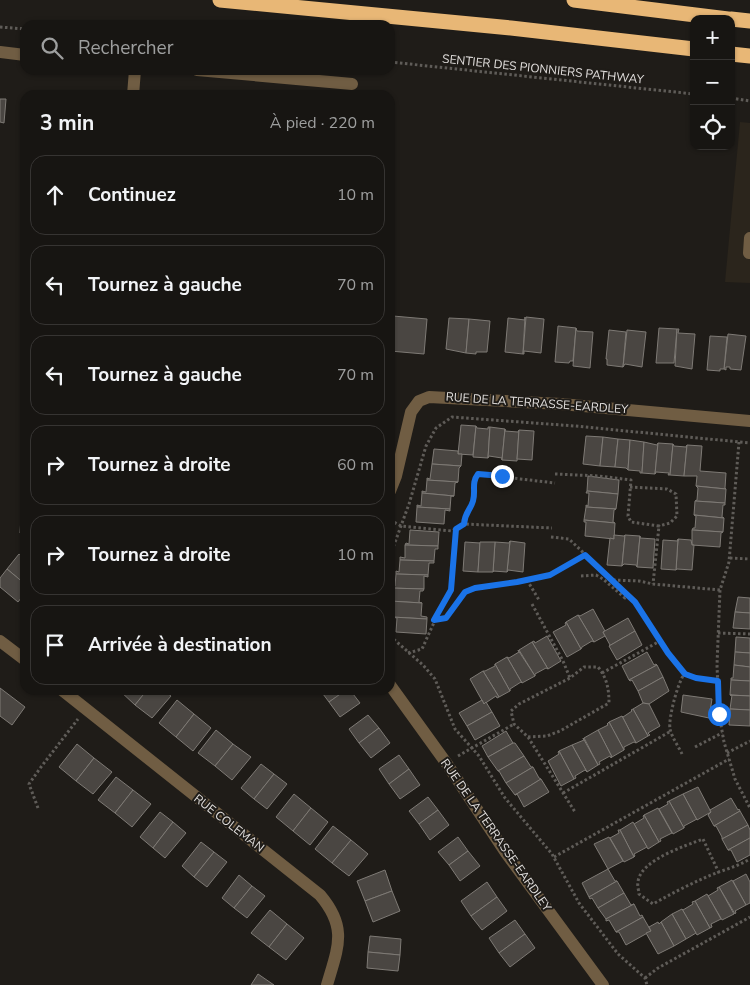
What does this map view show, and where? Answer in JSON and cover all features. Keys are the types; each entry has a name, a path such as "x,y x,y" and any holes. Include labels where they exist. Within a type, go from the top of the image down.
{"highway":[{"path":"220,0 511,28 690,49"},
{"path":"574,0 697,15"},
{"path":"735,20 750,21"},
{"path":"735,54 750,56"}],"street":[{"path":"0,52 20,54"},
{"path":"133,90 135,75"},
{"path":"252,75 352,84"},
{"path":"750,238 750,254"},
{"name":"RUE DE LA TERRASSE-EARDLEY","path":"395,478 412,412 419,401 429,397 561,404 750,421"},
{"path":"0,641 20,654"},
{"name":"RUE DE LA TERRASSE-EARDLEY","path":"395,692 447,764 506,853 603,985"},
{"name":"RUE COLEMAN","path":"68,695 320,895 329,906 336,920 339,933 338,949 326,985"}],"path":[{"path":"0,27 20,29"},
{"name":"SENTIER DES PIONNIERS PATHWAY","path":"395,63 690,94"},
{"path":"735,99 750,101"},
{"path":"395,542 426,446 436,428 452,417 575,426 750,443"},
{"path":"739,442 730,558 720,590 718,681 719,714 727,753 735,779 750,808"},
{"path":"464,524 465,514 473,501 474,479 478,474 555,483"},
{"path":"556,474 631,480 630,487 628,516 631,522 659,526 670,524 677,516 676,494 668,488 630,487"},
{"path":"395,523 401,526 452,531 464,524 552,528"},
{"path":"653,584 659,526"},
{"path":"408,653 422,648 434,620 451,590 456,529"},
{"path":"551,537 569,539 635,602 660,641 685,674 696,678 718,681"},
{"path":"434,620 446,618 465,592 475,588 550,575 585,555"},
{"path":"730,558 750,559"},
{"path":"581,576 596,575 625,598 628,595"},
{"path":"527,580 538,600"},
{"path":"612,580 720,590"},
{"path":"532,604 563,660 570,678"},
{"path":"718,634 750,634"},
{"path":"395,641 423,665 435,679 455,729 479,756 506,798 554,857 579,904 618,954 644,978 647,985"},
{"path":"602,673 660,641"},
{"path":"528,737 554,734 609,703 608,688 598,667 584,668 570,678 519,704 510,711 514,724 528,737 575,812"},
{"path":"682,754 670,729 674,700 680,679 685,674"},
{"path":"38,808 29,784 86,709"},
{"path":"447,764 514,724"},
{"path":"563,793 672,731"},
{"path":"695,747 722,733"},
{"path":"727,753 750,741"},
{"path":"554,857 729,759"},
{"path":"719,873 703,839 663,856 644,869 638,881 639,894 653,904 704,878 719,873 735,867 750,859"},
{"path":"644,978 658,968 750,917"}],"shaded area":[{"path":"740,122 750,123 750,283 725,282"}],"building":[{"path":"0,99 6,99 4,123 0,122"},
{"path":"395,316 427,319 424,354 395,351"},
{"path":"526,317 544,319 541,353 524,351 523,354"},
{"path":"449,318 469,319 466,353 446,349"},
{"path":"508,318 525,320 523,354 505,352"},
{"path":"469,319 490,321 487,352 466,353"},
{"path":"558,326 576,328 573,361 569,363 555,362"},
{"path":"576,328 577,331 593,332 590,368 573,366"},
{"path":"659,328 677,329 674,363 656,363"},
{"path":"677,329 679,329 678,333 695,334 692,369 675,366"},
{"path":"609,330 626,332 623,367 607,365"},
{"path":"627,330 646,332 642,367 625,364 623,367"},
{"path":"728,334 746,336 741,370 730,369 730,367 726,367 726,370 724,369"},
{"path":"710,336 727,337 724,369 720,369 720,371 707,370"},
{"path":"461,425 476,426 473,455 458,454"},
{"path":"476,426 477,428 488,429 490,427 488,458 473,457"},
{"path":"490,427 505,429 502,460 502,458 489,456 488,458"},
{"path":"505,429 505,431 518,432 519,430 517,461 502,460"},
{"path":"519,430 534,431 532,460 517,459"},
{"path":"586,436 603,437 600,466 583,464"},
{"path":"603,437 618,439 615,467 600,466"},
{"path":"618,439 630,440 628,470 615,467"},
{"path":"630,440 644,442 642,473 640,471 628,470"},
{"path":"644,442 657,445 658,443 655,474 642,473"},
{"path":"658,443 673,444 670,475 668,475 669,473 656,472 655,474"},
{"path":"673,444 674,446 686,447 687,445 684,476 670,475"},
{"path":"687,445 702,446 700,471 726,473 726,489 696,486 697,476 684,476"},
{"path":"434,449 458,451 458,454 462,454 461,466 432,464"},
{"path":"432,464 461,466 459,468 458,482 427,480 427,478 430,479"},
{"path":"588,476 619,480 618,494 587,491"},
{"path":"427,480 458,482 455,483 454,496 422,493 422,491 426,492"},
{"path":"696,486 726,489 725,503 695,501 697,500 698,488"},
{"path":"587,491 618,494 616,509 586,507 586,505 588,506 589,493 586,493"},
{"path":"422,493 454,496 451,496 450,509 417,507 417,505 421,506"},
{"path":"695,501 725,503 723,505 722,517 724,518 694,515"},
{"path":"417,507 450,509 450,511 445,510 444,524 416,522"},
{"path":"586,507 616,509 614,510 613,522 615,523 584,520"},
{"path":"694,515 724,518 723,532 692,530 695,528 696,516"},
{"path":"584,520 615,523 614,539 585,536 586,522"},
{"path":"410,530 439,532 438,546 405,545 406,543 409,544"},
{"path":"692,530 723,532 721,533 720,547 692,545"},
{"path":"614,535 625,535 622,566 607,565 610,538 614,539"},
{"path":"625,535 640,536 637,567 636,565 624,564 622,566"},
{"path":"640,536 640,538 655,539 653,568 637,567"},
{"path":"678,539 691,540 692,545 694,545 692,570 676,570"},
{"path":"663,540 678,541 676,570 661,569"},
{"path":"510,541 525,543 523,572 508,570 507,572"},
{"path":"510,541 507,572 493,571 495,542 509,543"},
{"path":"465,542 480,543 478,572 463,571"},
{"path":"480,542 495,542 493,572 478,572"},
{"path":"405,545 438,546 438,549 435,549 434,561 400,560 400,557 405,558"},
{"path":"19,554 20,555 20,580 7,569"},
{"path":"400,560 434,561 434,563 429,563 428,575 396,574 396,571 399,572"},
{"path":"7,569 20,580 20,599 18,602 0,587 0,578"},
{"path":"396,574 428,575 428,577 424,576 424,589 395,588"},
{"path":"395,588 424,589 420,591 419,602 422,603 395,601"},
{"path":"738,597 750,598 750,613 735,612"},
{"path":"395,601 422,603 421,616 427,617 427,619 395,617"},
{"path":"593,609 605,631 603,632 605,636 594,642 578,615 580,616"},
{"path":"735,612 750,613 750,629 733,628"},
{"path":"578,615 594,642 592,641 581,649 566,622"},
{"path":"395,617 427,619 426,634 396,632 397,618"},
{"path":"628,618 635,631 609,646 603,632"},
{"path":"566,622 581,649 567,657 553,632 566,625"},
{"path":"635,631 642,645 617,660 609,646"},
{"path":"547,636 561,661 548,669 532,642 534,641 535,643"},
{"path":"736,637 750,638 750,653 735,652"},
{"path":"532,642 548,669 546,668 535,674 535,676 519,650"},
{"path":"518,650 535,676 522,683 507,657 509,658 519,652"},
{"path":"647,652 654,665 657,665 629,680 622,666"},
{"path":"735,652 750,653 750,667 734,665"},
{"path":"507,657 522,683 510,689 510,691 495,664"},
{"path":"495,664 510,691 499,697 483,671 495,666"},
{"path":"657,665 663,677 638,691 632,680 629,680"},
{"path":"734,665 750,667 750,681 731,680 733,678"},
{"path":"483,671 499,697 497,698 496,696 484,704 470,679"},
{"path":"663,677 669,691 649,704 643,703 638,691"},
{"path":"731,680 750,681 750,696 730,695"},
{"path":"0,688 25,707 12,725 0,716"},
{"path":"124,695 143,695 135,705"},
{"path":"143,695 171,696 152,718 135,705"},
{"path":"324,695 339,695 329,702"},
{"path":"339,695 354,695 360,703 340,717 329,702"},
{"path":"683,695 712,699 709,718 681,712"},
{"path":"732,695 750,696 750,710 730,709"},
{"path":"177,700 194,714 176,737 159,723"},
{"path":"482,700 484,704 486,702 492,712 467,726 459,713"},
{"path":"643,703 649,704 660,726 648,733 650,735 648,736 633,709"},
{"path":"633,709 648,736 636,743 622,716"},
{"path":"730,709 750,710 750,726 729,725"},
{"path":"492,712 500,726 475,740 467,726"},
{"path":"194,714 211,728 193,751 176,737"},
{"path":"368,715 379,728 359,743 349,729"},
{"path":"622,716 636,743 634,742 624,747 624,750 609,722"},
{"path":"609,722 624,750 612,757 598,730 608,725"},
{"path":"379,728 390,743 371,758 359,743"},
{"path":"216,730 233,744 215,766 198,753"},
{"path":"598,730 612,757 610,756 599,762 600,764 598,765 584,738"},
{"path":"506,731 513,743 488,757 482,746"},
{"path":"583,738 598,765 587,772 572,745 584,740"},
{"path":"515,743 524,756 498,771 488,757"},
{"path":"77,744 94,758 76,781 59,767"},
{"path":"233,744 251,757 232,780 215,766"},
{"path":"572,745 587,772 585,770 575,776 576,778 574,779 559,751"},
{"path":"559,751 574,779 561,786 548,761 559,754"},
{"path":"399,755 409,769 389,784 379,769"},
{"path":"524,756 531,767 533,767 506,783 498,771"},
{"path":"94,758 112,772 93,794 76,781"},
{"path":"261,764 274,774 254,799 241,788"},
{"path":"533,767 541,779 515,795 506,783"},
{"path":"409,769 420,785 400,799 389,784"},
{"path":"274,774 287,784 267,809 254,799"},
{"path":"116,777 133,790 115,813 98,800"},
{"path":"541,779 549,792 524,807 517,794 515,795"},
{"path":"698,787 711,812 697,820 683,794"},
{"path":"133,790 151,804 132,827 115,813"},
{"path":"294,794 311,808 293,831 276,817"},
{"path":"683,794 697,819 684,826 684,828 669,801"},
{"path":"428,797 438,810 419,824 409,811"},
{"path":"731,798 740,811 714,826 708,815 711,812 710,810"},
{"path":"669,801 684,828 673,834 659,809 668,804 667,802"},
{"path":"311,808 328,822 310,845 293,831"},
{"path":"658,808 672,833 660,839 661,841 659,842 644,815"},
{"path":"438,810 449,825 430,840 419,824"},
{"path":"740,811 748,825 722,839 716,826 714,826"},
{"path":"160,812 173,822 153,848 140,837"},
{"path":"644,815 659,842 648,849 634,824 644,818"},
{"path":"173,822 186,833 165,858 153,848"},
{"path":"633,822 647,847 634,854 634,857 620,830"},
{"path":"748,825 750,838 728,850 722,839"},
{"path":"333,826 351,840 332,863 315,849"},
{"path":"618,830 620,830 634,857 624,862 610,838 619,833"},
{"path":"458,837 468,851 449,865 438,852"},
{"path":"609,837 623,861 608,869 594,844"},
{"path":"750,838 750,855 737,862 731,850 728,850"},
{"path":"351,840 368,854 349,876 332,863"},
{"path":"201,842 214,852 194,877 182,866"},
{"path":"468,851 480,866 460,881 449,865"},
{"path":"214,852 227,862 207,887 194,877"},
{"path":"608,869 615,881 617,881 589,897 582,883"},
{"path":"385,870 392,891 365,901 357,881"},
{"path":"746,874 750,882 750,903 746,905 733,881"},
{"path":"239,875 252,886 234,908 222,898"},
{"path":"732,880 746,905 735,911 735,914 719,887"},
{"path":"617,881 624,893 598,908 592,898 590,899 589,897"},
{"path":"487,882 497,897 471,916 461,901"},
{"path":"252,886 265,896 247,918 234,908"},
{"path":"719,887 734,914 722,920 708,896 718,890 717,888"},
{"path":"392,891 400,911 373,922 365,901"},
{"path":"624,893 631,905 634,904 606,919 598,908"},
{"path":"707,894 721,919 711,924 712,927 710,928 695,901"},
{"path":"497,897 507,911 482,930 471,916"},
{"path":"695,901 710,928 697,935 682,909 693,904 692,902"},
{"path":"634,904 640,916 642,915 643,917 616,932 609,920 606,921 606,919"},
{"path":"682,909 696,933 686,939 672,914"},
{"path":"270,910 287,924 269,947 251,933"},
{"path":"672,914 686,939 674,946 661,922"},
{"path":"643,917 651,931 626,945 619,932 616,932"},
{"path":"515,920 525,934 499,953 489,938"},
{"path":"658,922 659,924 661,922 674,946 658,954 646,933 651,931 649,927"},
{"path":"287,924 304,938 286,960 269,947"},
{"path":"525,934 535,948 510,967 499,953"},
{"path":"370,936 401,939 400,955 368,952"},
{"path":"368,952 400,955 398,971 367,968"},
{"path":"258,974 274,985 251,985"}],"route":[{"path":"502,476 478,474 474,479 473,501 465,514 464,524 456,529 451,590 434,620 446,618 465,592 475,588 550,575 585,555 635,602 668,653 685,674 696,678 718,681 719,714"}]}
